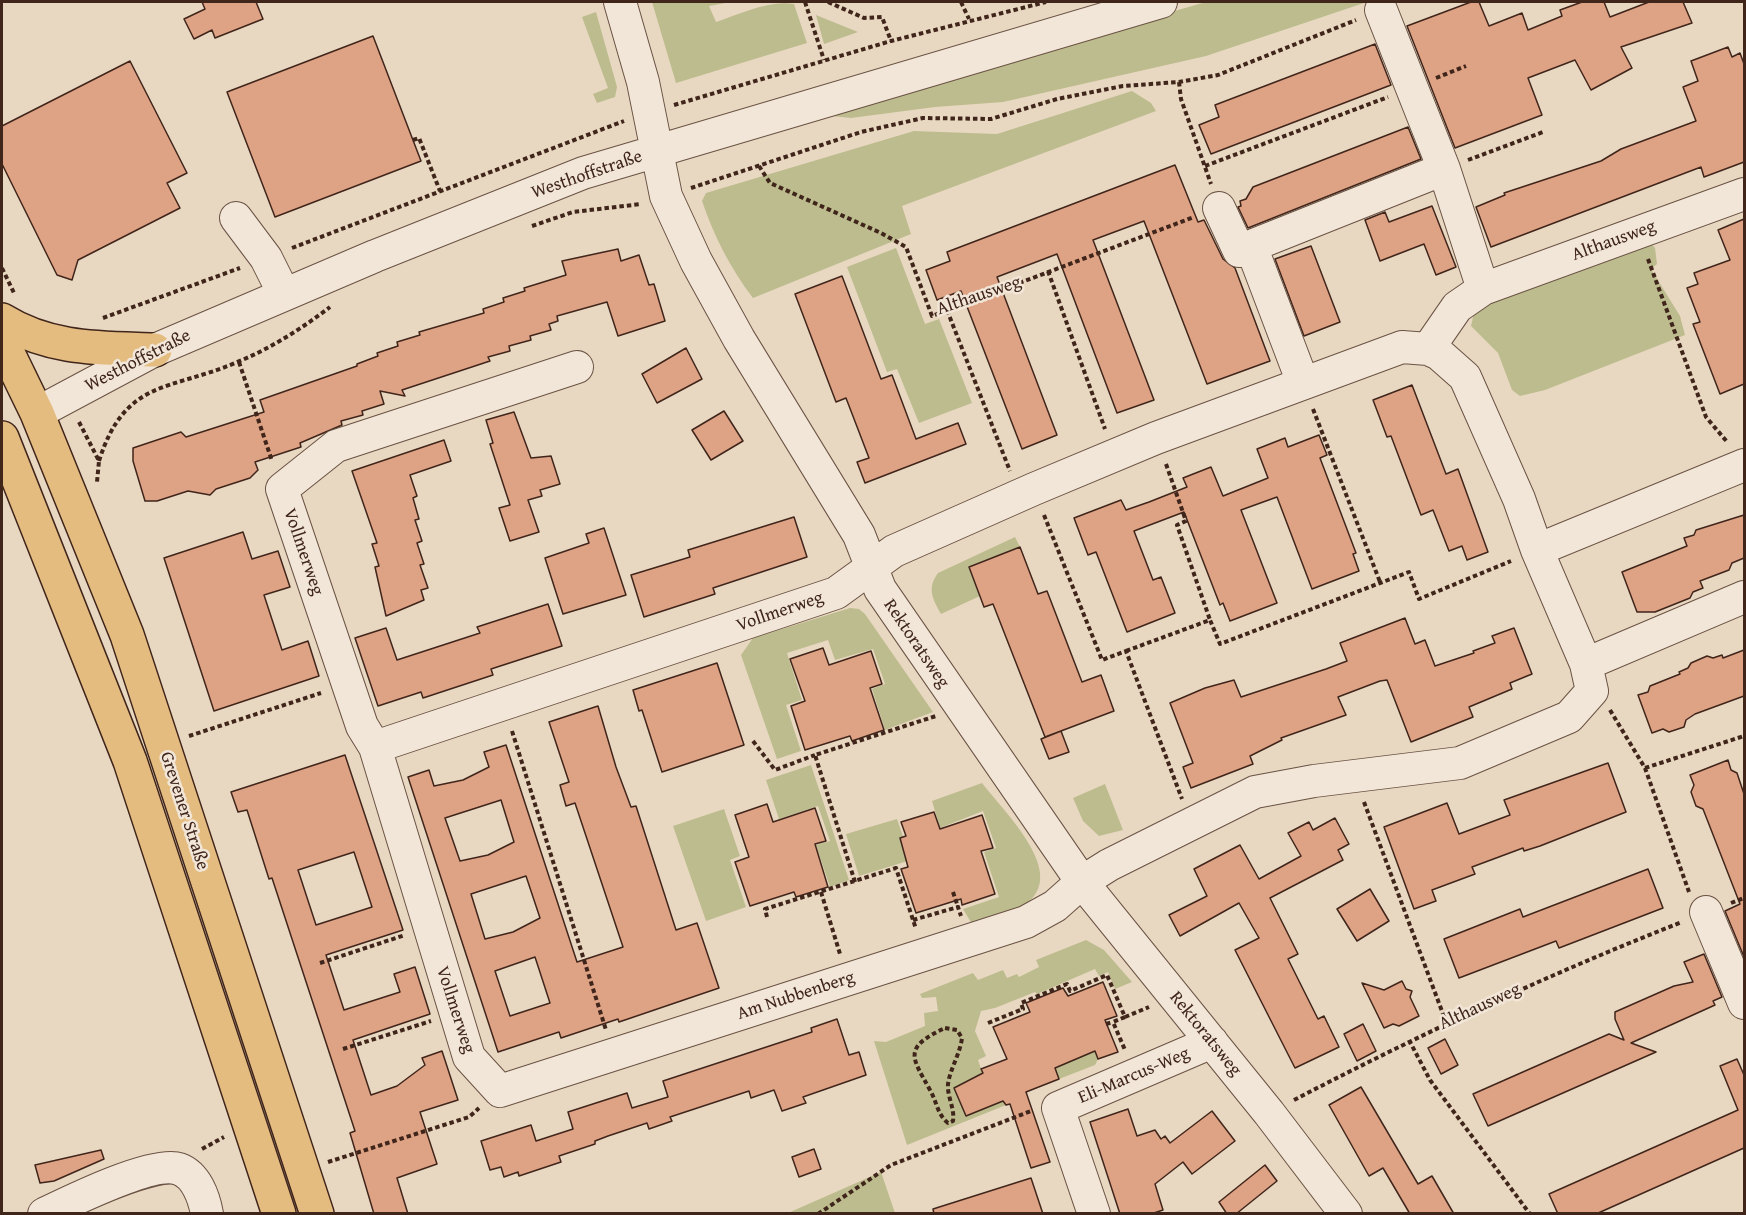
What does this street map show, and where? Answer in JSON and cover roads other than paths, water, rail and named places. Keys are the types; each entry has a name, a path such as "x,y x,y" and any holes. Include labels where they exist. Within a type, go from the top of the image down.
{"main road":[{"path":"8,307 24,333 63,345 155,350"},
{"name":"Grevener Straße","path":"2,340 37,412 127,635 318,1214"},
{"path":"2,431 37,412"},
{"name":"Grevener Straße","path":"2,438 130,761 279,1214"}],"street":[{"name":"Rektoratsweg","path":"620,2 643,82 666,196 696,261 733,329 859,536 880,589 1082,882 1269,1113 1346,1214"},
{"name":"Westhoffstraße","path":"37,412 155,350 284,294 550,186 656,151 1161,2"},
{"path":"1381,10 1444,169 1483,289"},
{"path":"1219,208 1239,251 1444,169"},
{"name":"Althausweg","path":"1428,349 1456,307 1483,289 1744,194"},
{"path":"236,218 266,258 284,294"},
{"path":"1251,246 1303,383"},
{"path":"872,567 894,551 1156,438 1402,347 1428,349 1450,361 1465,377 1519,499 1537,550 1589,677"},
{"name":"Vollmerweg","path":"500,1091 469,1058 375,747 362,726 282,489 336,446 577,367"},
{"path":"1537,550 1737,454"},
{"name":"Vollmerweg","path":"375,747 836,593 872,567"},
{"path":"1082,882 1109,865 1191,822 1255,792 1354,776 1460,763 1569,717 1589,677 1744,597"},
{"name":"Am Nubbenberg","path":"500,1091 1026,922 1055,906 1082,882"},
{"path":"1701,914 1744,1003"},
{"name":"Eli-Marcus-Weg","path":"1094,1214 1059,1108 1212,1042"},
{"path":"44,1214 86,1194 147,1171 176,1168 188,1173 198,1187 207,1214"}]}
